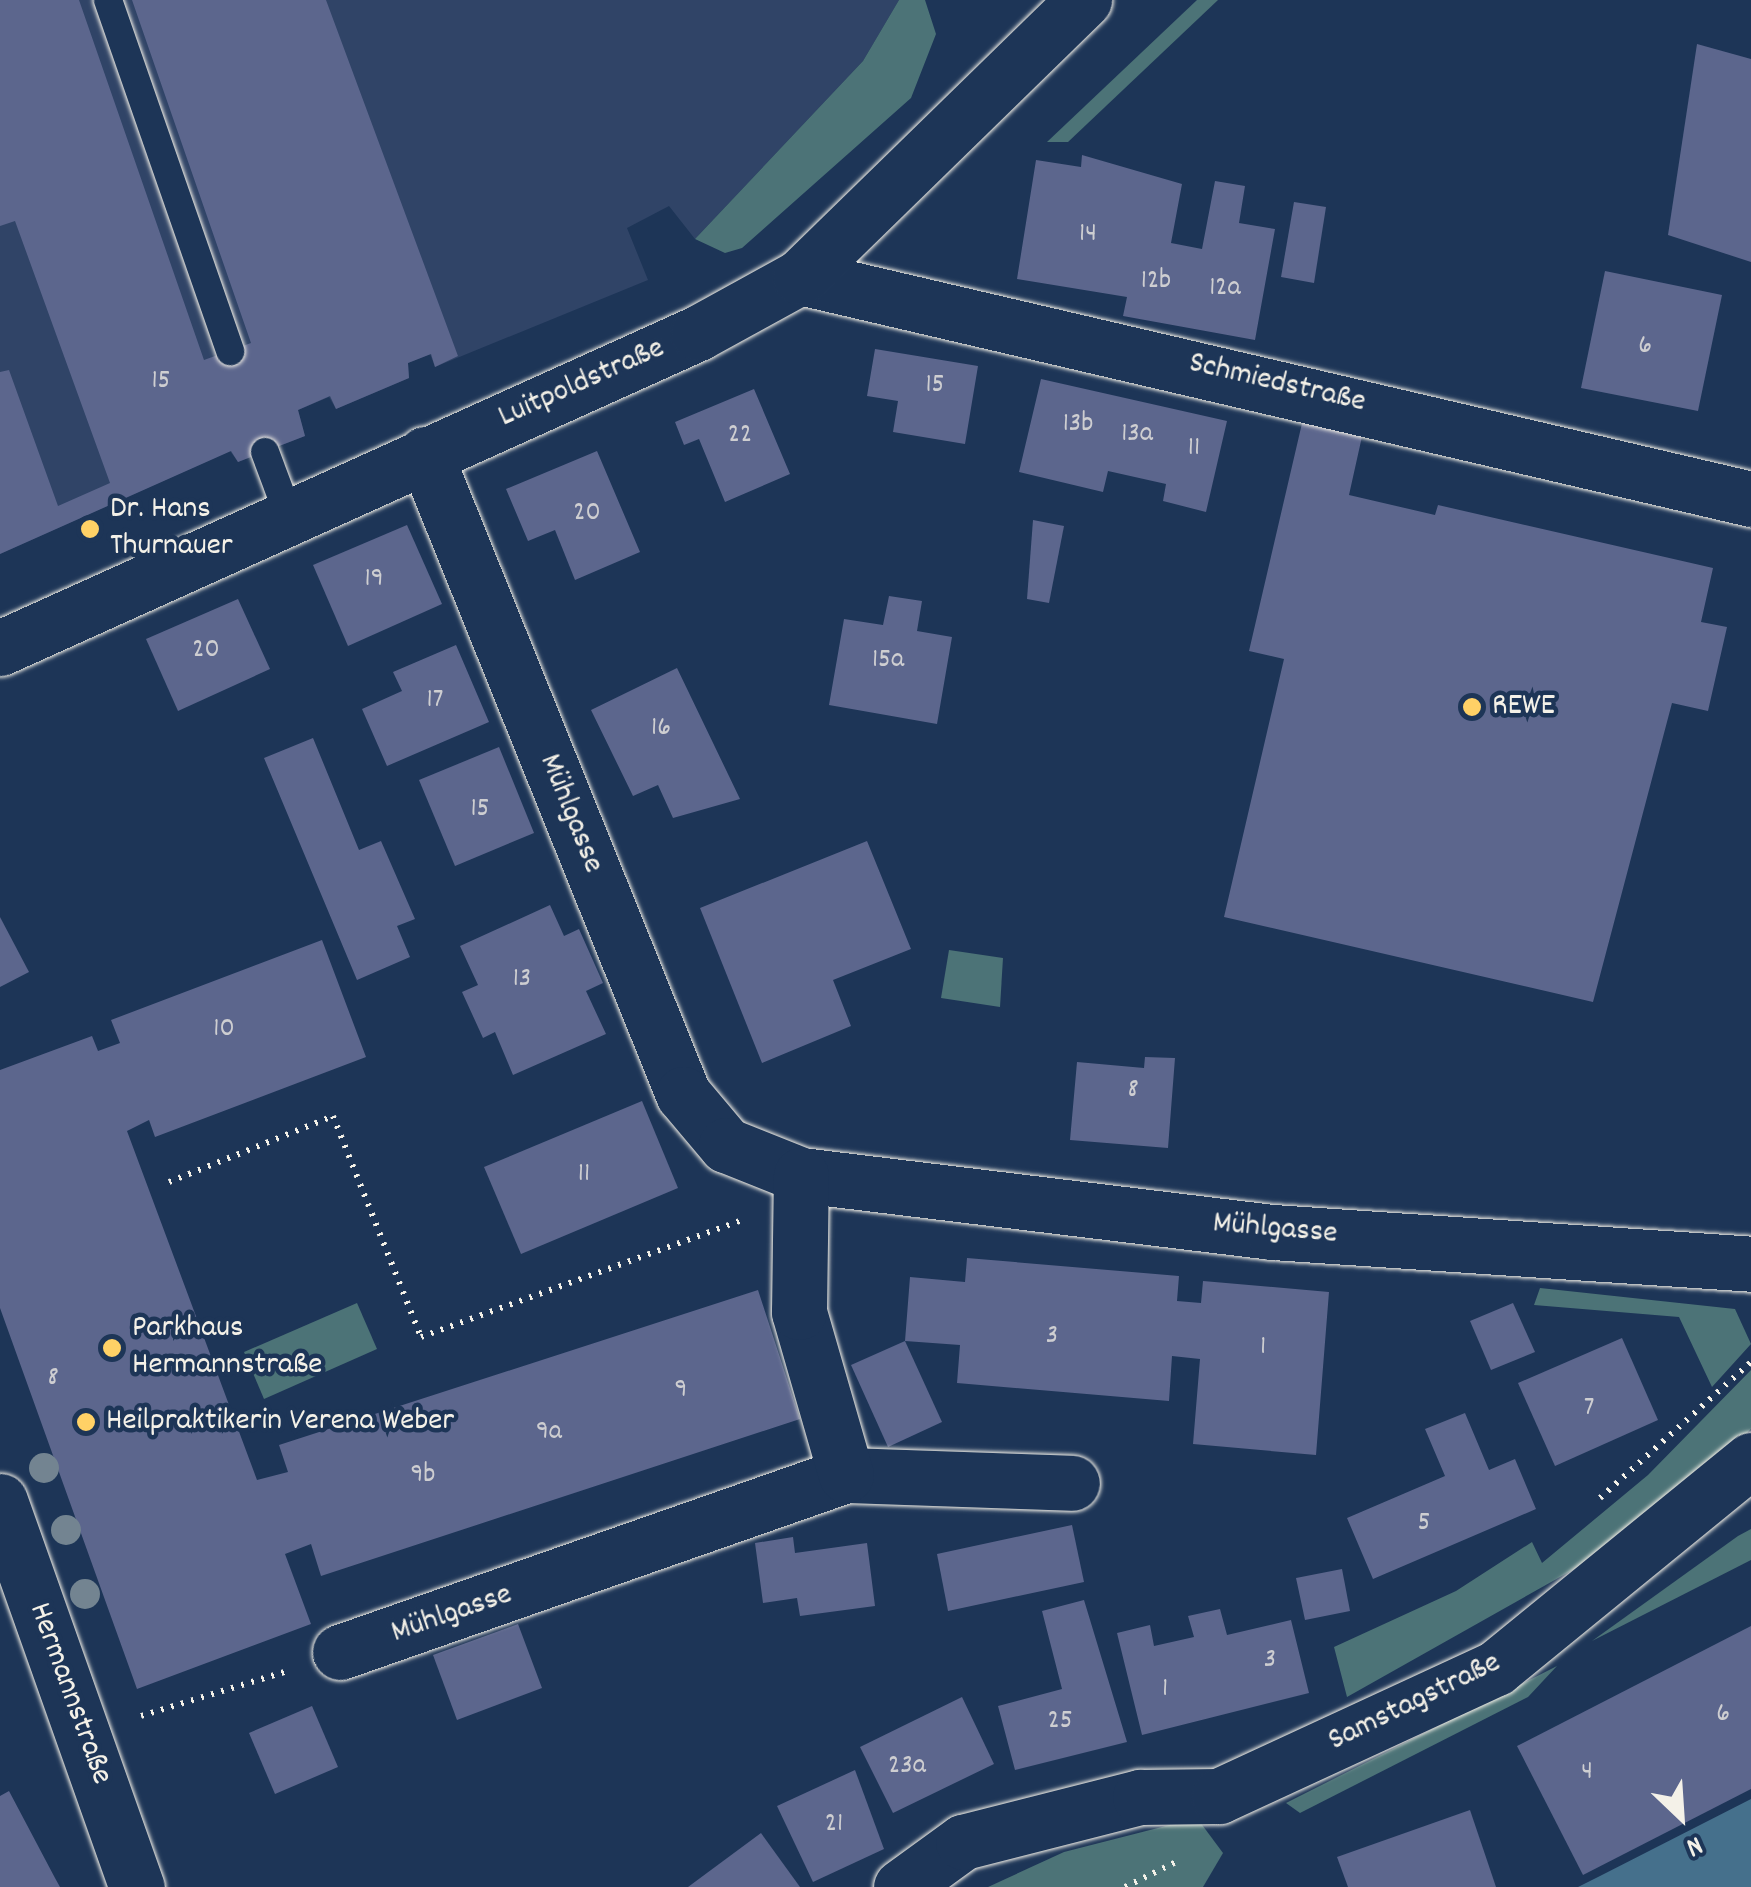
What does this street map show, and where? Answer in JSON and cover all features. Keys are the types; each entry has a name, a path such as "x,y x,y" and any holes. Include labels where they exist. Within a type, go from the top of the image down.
{"street":[{"name":"Luitpoldstraße","path":"0,648 288,514 698,334 800,278 1054,12"},
{"name":"Schmiedstraße","path":"800,278 1751,499"},
{"name":"Mühlgasse","path":"425,454 683,1094 726,1145 800,1187 1273,1232 1751,1264"},
{"path":"800,1187 799,1312 846,1474"},
{"name":"Samstagstraße","path":"901,1887 963,1842 1140,1797 1219,1796 1496,1668 1751,1460"},
{"name":"Mühlgasse","path":"340,1652 846,1474 1072,1482"},
{"name":"Hermannstraße","path":"0,1501 137,1887"}],"lane":[{"path":"108,0 230,351"},
{"path":"264,452 288,514"}],"path":[{"path":"168,1182 333,1116 421,1337 800,1187"},
{"path":"1594,1504 1751,1362"},
{"path":"83,1734 340,1652"}],"shaded area":[{"path":"0,0 899,0 863,61 695,239 669,206 627,228 648,280 435,367 430,354 408,363 409,378 336,409 329,397 298,410 305,436 238,462 230,451 0,554"},
{"path":"1751,1799 1751,1887 1578,1887 1600,1876"}],"green space":[{"path":"899,0 925,0 936,34 911,98 742,248 725,253 695,239 863,61"},
{"path":"1197,0 1218,0 1068,142 1047,142"},
{"path":"949,950 1003,958 1000,1007 941,998"},
{"path":"1540,1288 1735,1309 1751,1344 1712,1387 1679,1317 1534,1305"},
{"path":"357,1303 377,1349 264,1399 244,1352"},
{"path":"1751,1370 1751,1429 1681,1495 1585,1563 1347,1697 1334,1647 1456,1591 1532,1542 1542,1563 1648,1475"},
{"path":"1751,1529 1751,1560 1592,1641 1738,1536"},
{"path":"1557,1666 1528,1697 1300,1813 1286,1803"},
{"path":"1197,1818 1223,1853 1203,1887 988,1887 1064,1852"}],"building":[{"path":"0,0 79,0 204,360 251,343 132,0 326,0 458,356 435,367 431,354 408,363 409,378 336,409 330,396 298,410 305,436 238,462 231,451 0,554 0,372 9,370 58,506 110,483 15,221 0,226"},
{"path":"1697,44 1751,59 1751,262 1668,235"},
{"path":"1082,155 1182,184 1171,243 1202,249 1215,181 1245,186 1239,223 1275,229 1255,340 1123,316 1127,297 1017,279 1036,160 1081,167"},
{"path":"1294,202 1326,207 1314,283 1281,277"},
{"path":"1605,271 1722,295 1698,411 1581,388"},
{"path":"875,349 978,366 965,444 893,432 898,401 867,396"},
{"path":"1041,379 1227,421 1206,512 1163,501 1166,484 1108,471 1103,492 1019,472"},
{"path":"754,389 790,474 725,502 699,439 684,445 675,422"},
{"name":"REWE","path":"1303,419 1363,432 1349,495 1435,515 1438,505 1713,568 1701,622 1727,627 1708,711 1672,703 1593,1002 1224,917 1284,659 1249,651"},
{"path":"597,451 640,552 575,580 555,530 528,541 506,489"},
{"path":"1033,520 1064,526 1049,603 1027,599"},
{"path":"407,525 442,604 348,646 313,565"},
{"path":"889,596 922,601 917,631 952,637 937,724 829,705 844,619 883,625"},
{"path":"238,599 270,669 178,711 146,639"},
{"path":"456,645 489,722 387,766 362,709 402,691 393,672"},
{"path":"677,668 740,799 673,818 658,785 633,796 591,710"},
{"path":"313,738 359,850 381,841 415,919 397,926 410,957 357,980 264,758"},
{"path":"499,747 534,833 455,866 419,780"},
{"path":"867,841 911,949 833,980 851,1026 762,1063 700,908"},
{"path":"550,905 564,936 579,929 603,983 586,991 606,1034 513,1075 495,1032 483,1038 462,992 478,985 460,946"},
{"path":"0,917 29,972 0,987"},
{"path":"322,940 366,1057 155,1137 149,1120 127,1131 257,1480 288,1472 279,1445 758,1290 800,1419 321,1576 311,1544 285,1554 311,1624 137,1689 0,1308 0,1070 92,1036 98,1051 120,1043 111,1020"},
{"path":"1145,1057 1175,1058 1168,1148 1070,1140 1077,1062 1144,1068"},
{"path":"642,1101 678,1188 521,1254 484,1167"},
{"path":"967,1258 1179,1276 1177,1301 1201,1303 1203,1281 1329,1292 1316,1455 1193,1444 1200,1359 1172,1356 1169,1401 957,1383 960,1345 905,1341 910,1277 965,1282"},
{"path":"1513,1303 1535,1352 1491,1370 1470,1321"},
{"path":"1622,1338 1658,1420 1555,1466 1518,1383"},
{"path":"905,1341 942,1422 888,1447 851,1365"},
{"path":"1465,1413 1489,1470 1515,1459 1536,1509 1373,1579 1347,1518 1445,1476 1425,1429"},
{"path":"1072,1525 1084,1582 948,1611 937,1554"},
{"path":"793,1537 795,1553 867,1543 875,1606 800,1616 797,1598 763,1603 755,1543"},
{"path":"1342,1569 1350,1611 1305,1620 1296,1578"},
{"path":"1084,1600 1127,1742 1015,1770 998,1706 1062,1689 1042,1611"},
{"path":"1220,1609 1227,1635 1291,1620 1309,1693 1142,1735 1117,1633 1150,1625 1154,1646 1194,1637 1188,1616"},
{"path":"518,1624 542,1688 457,1720 433,1655"},
{"path":"1751,1626 1751,1789 1583,1875 1517,1746"},
{"path":"962,1697 994,1764 893,1813 860,1747"},
{"path":"312,1706 338,1767 275,1794 249,1733"},
{"path":"855,1770 884,1849 813,1882 777,1806"},
{"path":"9,1791 60,1887 0,1887 0,1796"},
{"path":"1470,1810 1496,1887 1348,1887 1337,1857"},
{"path":"761,1833 800,1887 688,1887"}],"place":[{"name":"Dr. Hans Thurnauer","path":"90,529"},
{"name":"REWE","path":"1472,707"},
{"name":"Parkhaus Hermannstraße","path":"112,1348"},
{"name":"Heilpraktikerin Verena Weber","path":"86,1422"}]}
